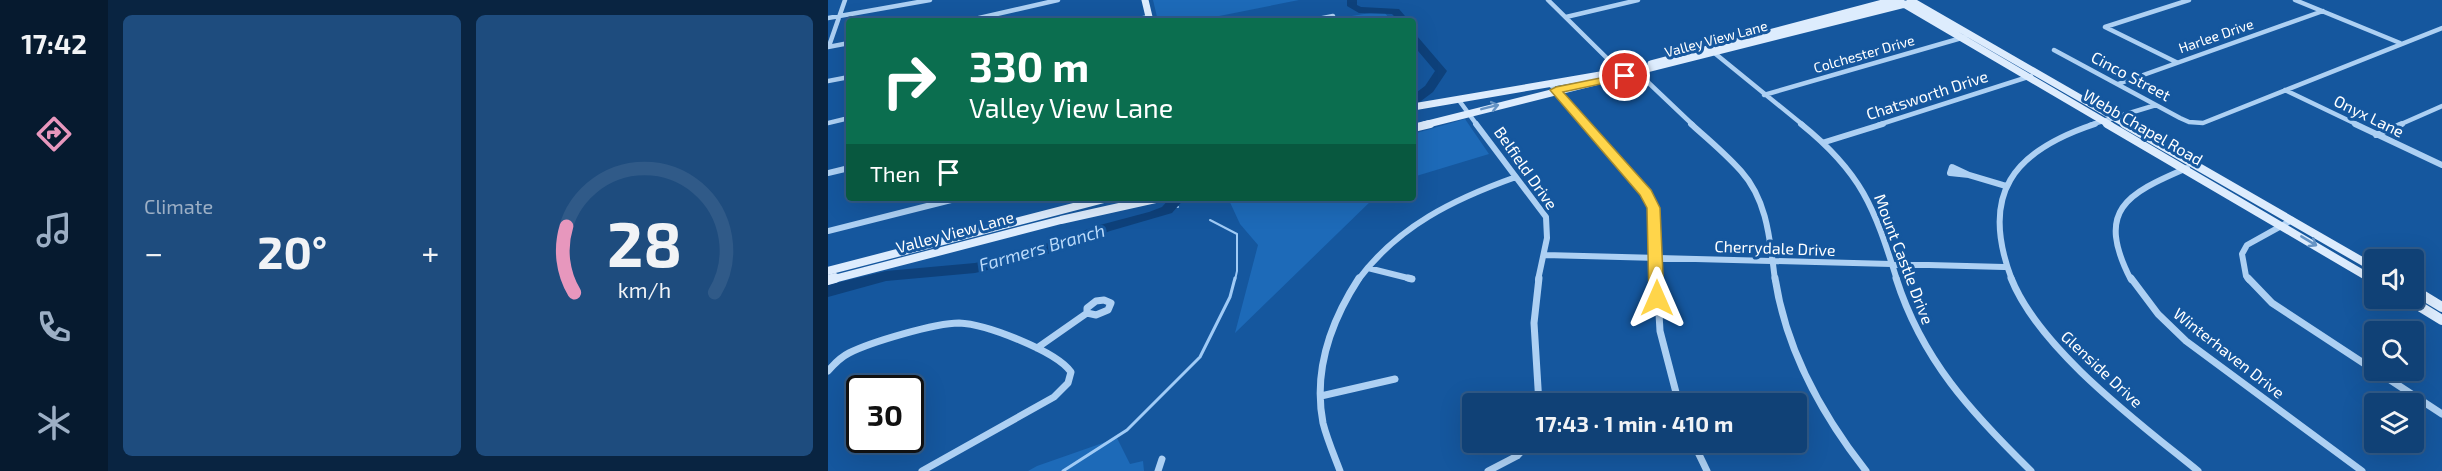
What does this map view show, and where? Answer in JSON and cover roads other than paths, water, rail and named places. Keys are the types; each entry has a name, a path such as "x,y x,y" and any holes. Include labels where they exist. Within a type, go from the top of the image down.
{"main road":[{"path":"1145,0 1149,18"},
{"name":"Webb Chapel Road","path":"1907,1 2113,117 2282,225 2364,274"},
{"name":"Webb Chapel Road","path":"1907,1 1962,38 2103,122 2292,220 2364,262"},
{"name":"Valley View Lane","path":"1416,107 1552,87 1636,71 1907,1"},
{"name":"Valley View Lane","path":"1416,127 1552,87"},
{"name":"Valley View Lane","path":"828,271 1096,201"},
{"name":"Valley View Lane","path":"828,280 1134,201"},
{"path":"2330,254 2340,248"},
{"path":"2424,296 2442,307"},
{"path":"2424,309 2442,320"}],"street":[{"path":"845,0 829,46 846,43"},
{"path":"828,18 926,0"},
{"path":"979,18 1058,0"},
{"path":"1548,0 1622,73"},
{"path":"1566,17 1638,0"},
{"path":"2176,62 2105,27 2189,0"},
{"path":"2295,0 2400,43"},
{"name":"Harlee Drive","path":"2118,84 2323,11"},
{"path":"1324,18 1334,16"},
{"path":"2285,90 2442,28"},
{"name":"Colchester Drive","path":"1764,95 1971,35"},
{"name":"Cinco Street","path":"2054,50 2156,105 2195,123 2203,123 2285,90"},
{"name":"Mount Castle Drive","path":"1712,51 1824,142 1848,167 1873,208 1911,319 1939,371 1966,405 2031,471"},
{"path":"1636,71 1751,183 1762,203 1779,302 1797,355 1830,418 1866,471"},
{"name":"Chatsworth Drive","path":"1824,142 2037,74"},
{"path":"828,81 846,78"},
{"path":"1552,87 1646,193 1653,208 1660,331 1676,393"},
{"name":"Onyx Lane","path":"2285,90 2442,165"},
{"name":"Belfield Drive","path":"1458,99 1546,217 1548,231 1545,255 1536,294 1535,337 1538,393"},
{"name":"Glenside Drive","path":"2156,105 2125,116 2113,117 2064,135 2037,150 2017,170 2006,186 1998,221 2004,267 2046,333 2097,387 2198,471"},
{"path":"2376,135 2442,106"},
{"path":"828,123 846,119"},
{"name":"Winterhaven Drive","path":"2191,167 2145,187 2123,204 2118,217 2117,248 2134,283 2166,323 2186,340 2362,471"},
{"path":"828,172 846,169"},
{"path":"1969,175 2006,186"},
{"path":"1340,471 1322,416 1321,370 1325,342 1343,300 1389,246 1425,217 1459,199 1516,177"},
{"path":"828,231 947,201"},
{"path":"2292,220 2247,245 2242,254 2246,276 2272,303 2364,363"},
{"name":"Cherrydale Drive","path":"1545,255 2004,267"},
{"path":"1368,268 1412,279"},
{"path":"1037,348 1087,313"},
{"path":"828,370 850,352 957,323 978,326 1037,348 1067,364 1071,372 1070,380 1064,388 1035,410 922,471"},
{"path":"1321,396 1395,379"},
{"path":"2392,381 2442,414"},
{"path":"1488,471 1512,461 1521,453"},
{"path":"1699,453 1707,471"},
{"path":"1158,471 1162,459"}],"waterway":[{"name":"Farmers Branch","path":"1352,0 1352,6 1359,10 1395,11 1400,18"},
{"name":"Farmers Branch","path":"1416,42 1441,71 1429,89 1416,98"},
{"name":"Farmers Branch","path":"828,291 886,276 975,268 1029,255 1105,228 1154,215 1167,210 1175,201"},
{"name":"Farmers Branch","path":"1173,205 1178,207"},
{"path":"1210,220 1237,234 1235,280"},
{"path":"1063,471 1127,430 1200,357 1230,297 1235,278"}]}
